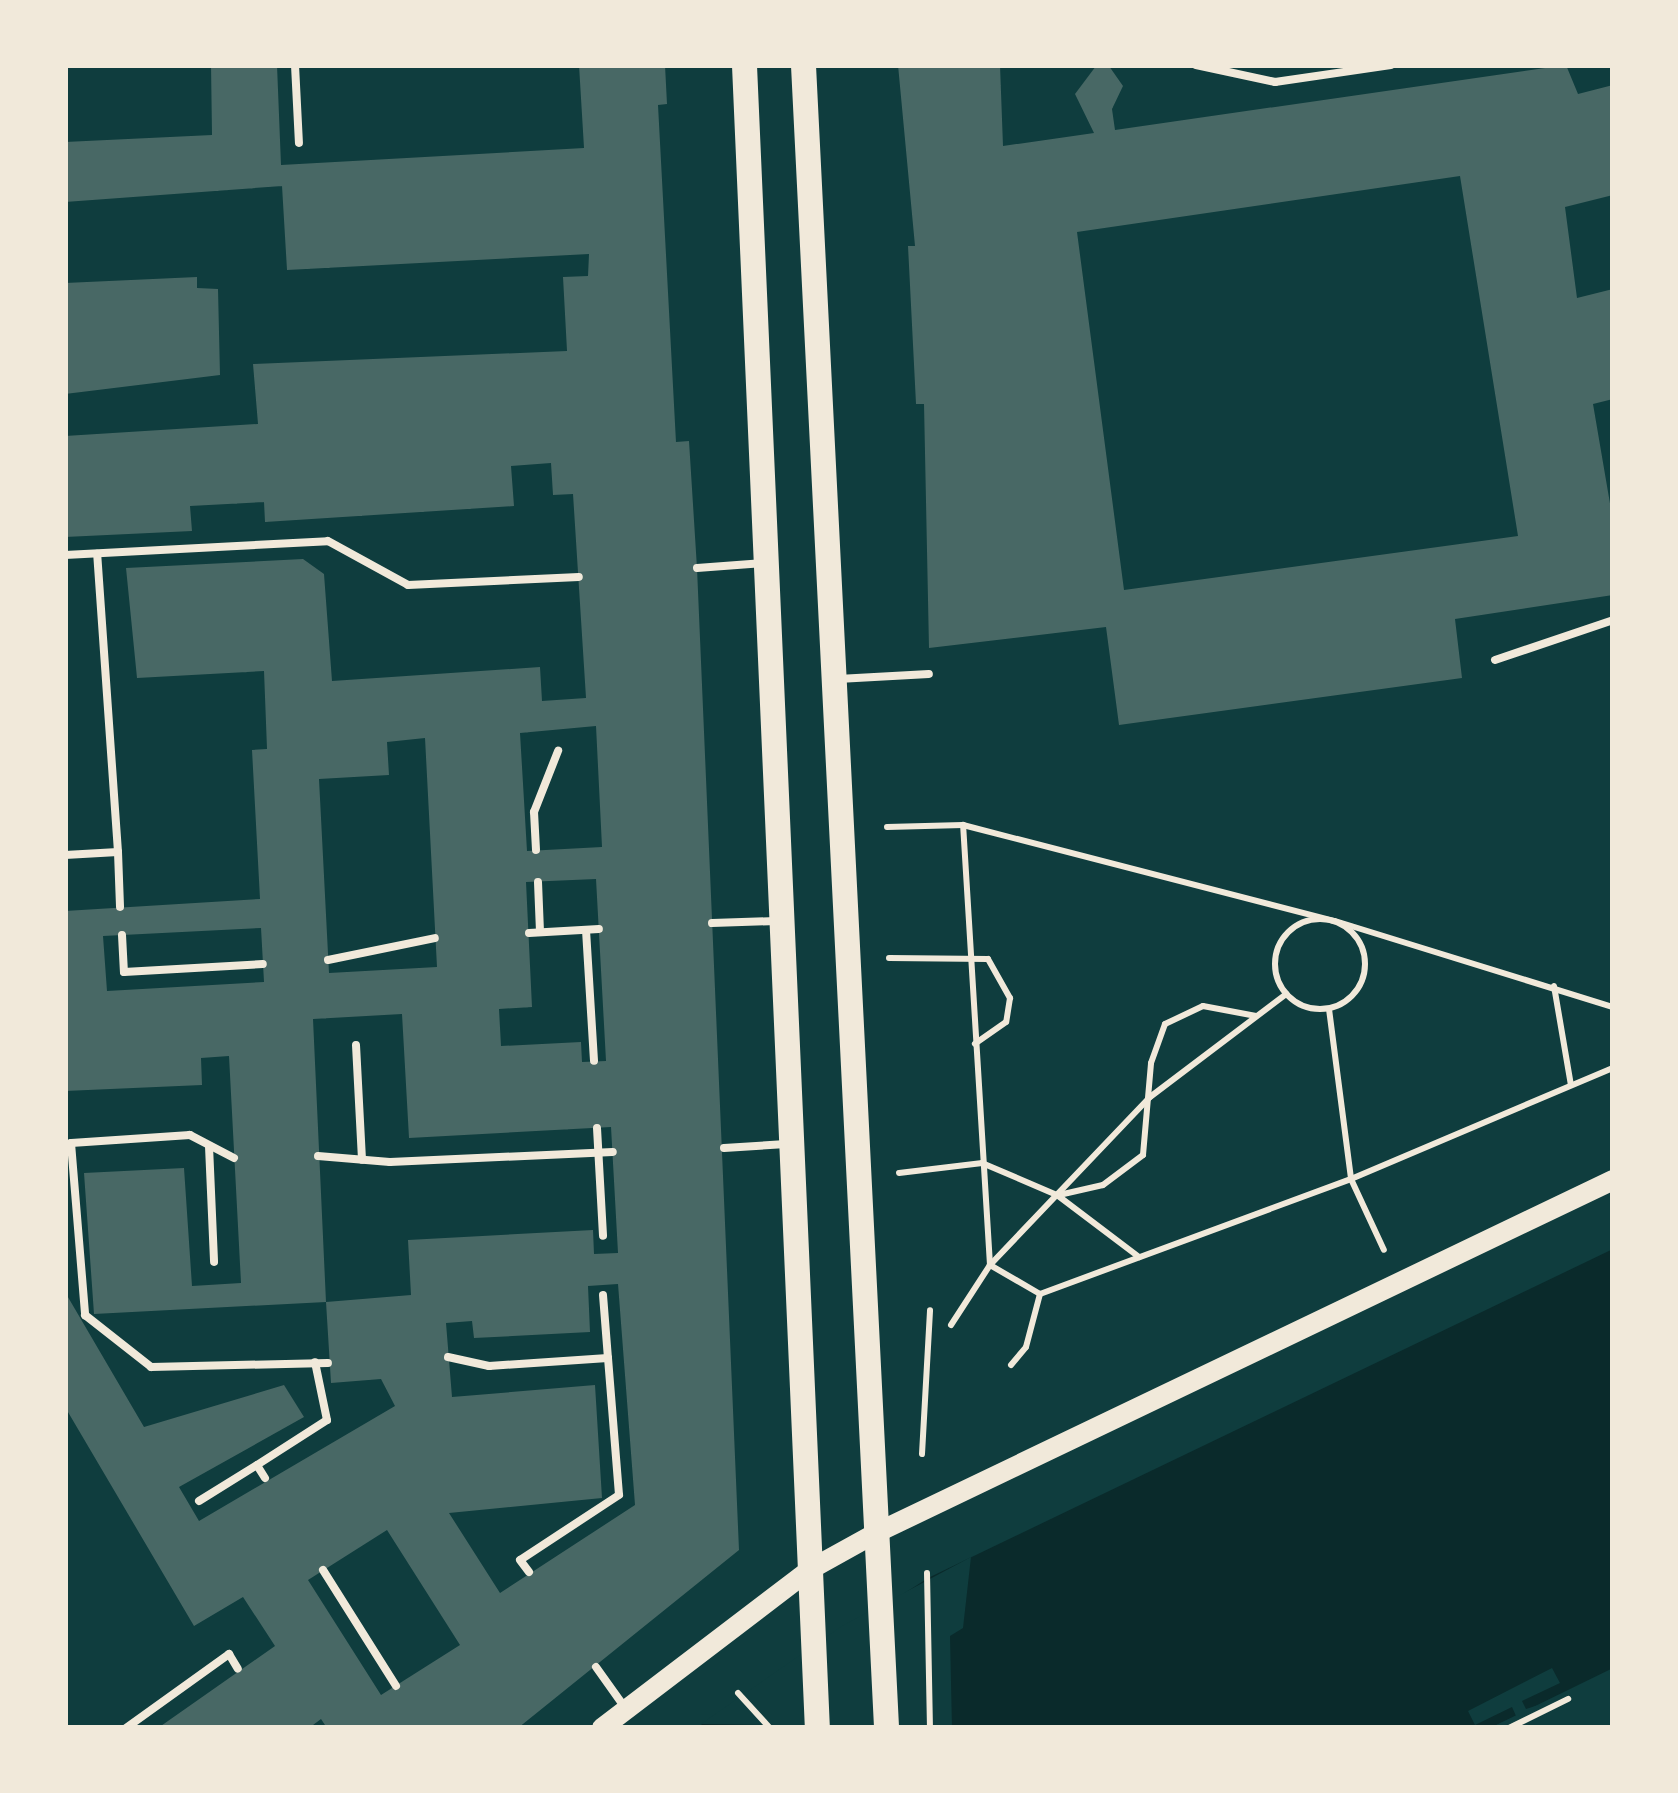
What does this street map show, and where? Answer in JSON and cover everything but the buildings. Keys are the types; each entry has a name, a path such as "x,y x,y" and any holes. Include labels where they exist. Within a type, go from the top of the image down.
{"main road":[{"path":"744,65 796,1144 817,1728"},
{"path":"803,65 886,1728"},
{"path":"602,1728 811,1569 876,1533 1613,1180"}],"lane":[{"path":"295,65 299,143"},
{"path":"1196,65 1275,82 1391,65"},
{"path":"65,556 328,541 408,585 579,577"},
{"path":"97,554 120,907"},
{"path":"698,568 768,563"},
{"path":"1495,660 1613,620"},
{"path":"833,680 929,674"},
{"path":"536,850 534,812 558,751"},
{"path":"65,855 118,852"},
{"path":"538,882 540,932"},
{"path":"712,923 785,920"},
{"path":"529,933 599,929"},
{"path":"586,930 594,1061"},
{"path":"122,936 124,972 263,964"},
{"path":"328,960 435,938"},
{"path":"356,1046 362,1160"},
{"path":"597,1128 603,1236"},
{"path":"234,1158 190,1135 71,1142 84,1315 151,1368 328,1363"},
{"path":"724,1148 796,1144"},
{"path":"209,1146 214,1262"},
{"path":"318,1156 362,1160 613,1152"},
{"path":"529,1572 520,1560 619,1496 604,1295"},
{"path":"448,1358 489,1366 608,1358"},
{"path":"198,1501 327,1420 315,1362"},
{"path":"257,1464 265,1478"},
{"path":"323,1570 396,1686"},
{"path":"126,1728 229,1654 238,1669"},
{"path":"596,1667 626,1709"}],"path":[{"path":"887,827 963,825 1334,921 1613,1006"},
{"path":"963,825 990,1265"},
{"path":"1286,994 1277,950 1311,920 1334,921 1365,955 1357,989 1328,1009"},
{"path":"888,958 970,954 996,968 1010,998 1006,1022 975,1044"},
{"path":"1554,985 1571,1085"},
{"path":"1286,994 1328,1009"},
{"path":"951,1325 990,1265 1150,1097 1286,994"},
{"path":"1057,1195 1104,1185 1143,1155 1165,1024 1203,1006 1257,1016"},
{"path":"1328,1009 1351,1179 1384,1250"},
{"path":"1011,1365 1040,1294 1351,1179 1613,1068"},
{"path":"898,1173 982,1163 1057,1195 1139,1257"},
{"path":"990,1265 1040,1294"},
{"path":"922,1454 930,1310"},
{"path":"927,1573 930,1728"},
{"path":"738,1694 770,1728"},
{"path":"1510,1728 1568,1699"}],"water":[{"path":"1613,1249 1613,1668 1490,1728 696,1728 928,1578"}],"pier":[{"path":"971,1557 963,1628 950,1636 952,1728 701,1724 842,1626"},
{"path":"1552,1668 1560,1683 1522,1701 1526,1709 1567,1696 1502,1728 1490,1728 1516,1716 1512,1707 1475,1725 1468,1711"}]}
